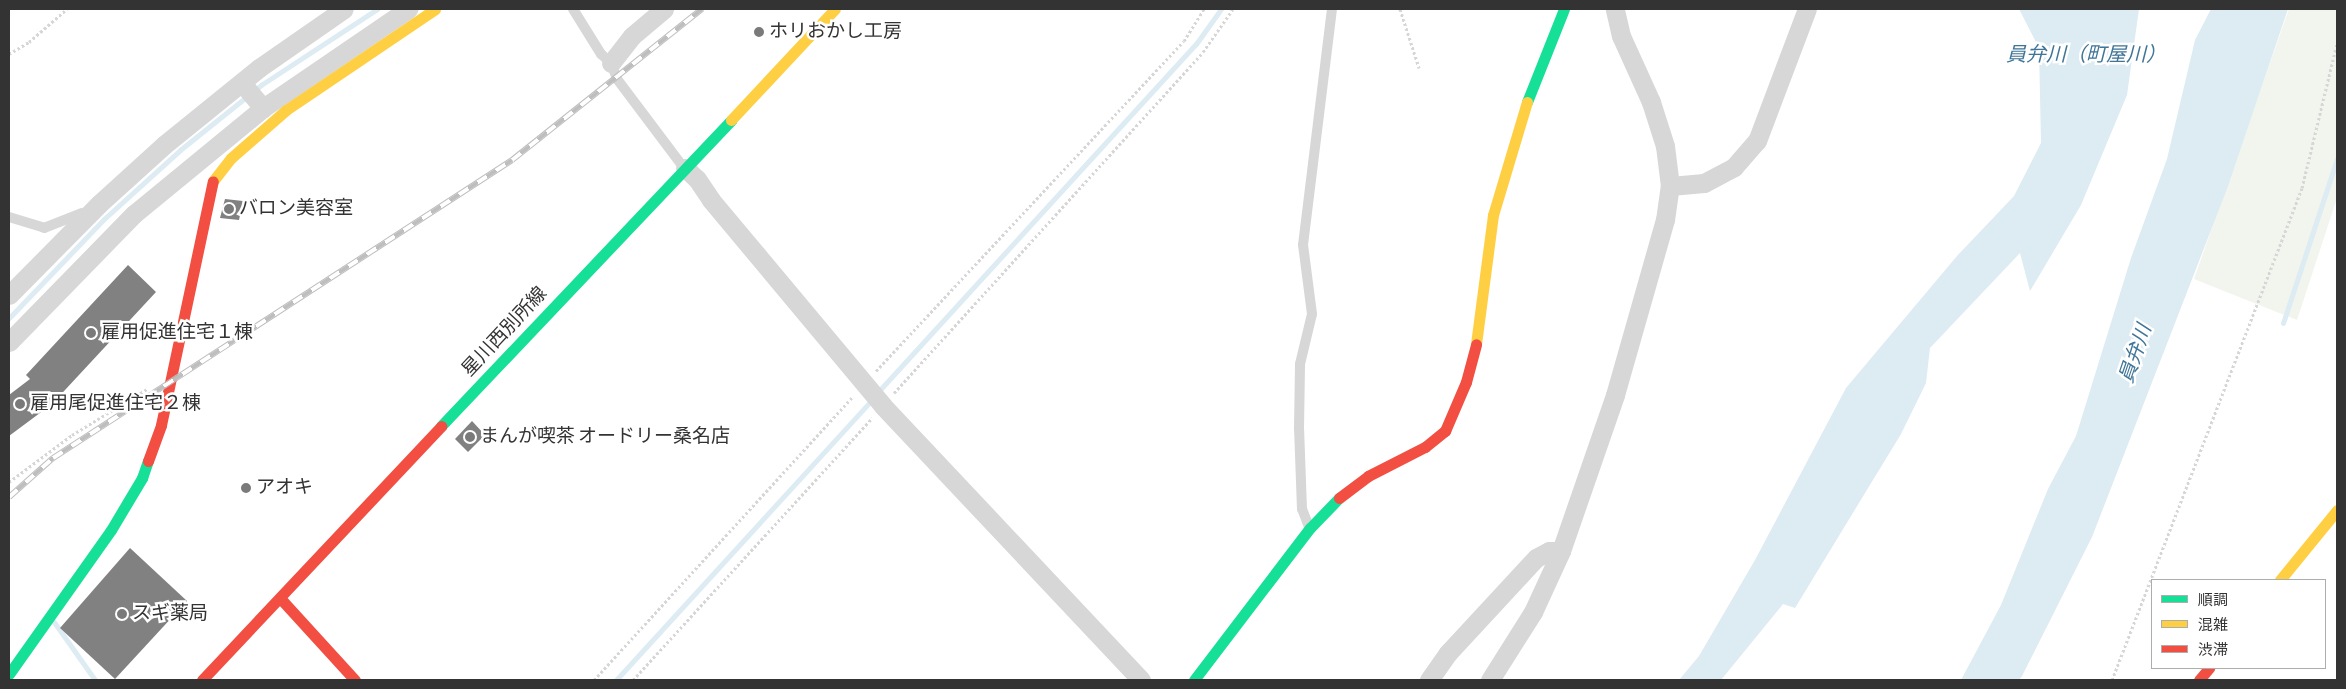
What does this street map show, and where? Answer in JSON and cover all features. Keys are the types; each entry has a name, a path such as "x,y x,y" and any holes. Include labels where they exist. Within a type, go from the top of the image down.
{"street":[{"path":"9,295 99,204 164,146 244,85 304,35 344,9"},
{"path":"9,342 134,214 261,106 408,9"},
{"path":"9,674 112,530 142,478 161,425 213,181 231,158 286,110 435,9"},
{"path":"611,62 632,36 664,9"},
{"name":"星川西別所線","path":"202,680 834,9"},
{"path":"1194,680 1310,528 1340,497 1368,476 1425,447 1445,431 1466,382 1476,348 1493,215 1519,123 1564,9"},
{"path":"1490,680 1533,612 1561,551 1615,395 1665,220 1670,186 1665,146 1651,102 1620,36 1615,9"},
{"path":"1670,186 1704,183 1734,167 1757,141 1807,9"},
{"path":"244,85 261,106"},
{"path":"685,168 697,179 711,200 875,394 1141,680"},
{"path":"2281,579 2337,510"},
{"path":"1429,680 1448,653 1536,558 1550,551 1561,551"},
{"path":"280,598 354,680"},
{"path":"2198,680 2208,669"}],"lane":[{"path":"573,9 601,54 611,62 617,79 685,168"},
{"path":"1310,528 1302,510 1299,429 1300,364 1312,314 1303,245 1332,9"},
{"path":"9,216 44,228 62,224 99,204"}],"path":[{"path":"9,54 29,42 67,9"},
{"path":"633,680 875,394 1184,41 1204,9"},
{"path":"594,680 875,394 1203,52 1233,9"},
{"path":"1400,9 1419,68"},
{"path":"2112,680 2302,188 2337,44"},
{"path":"9,482 72,436 172,374"}],"shaded area":[{"path":"2289,9 2337,9 2337,198 2297,320 2194,279"}],"water":[{"name":"員弁川（町屋川）","path":"2019,9 2139,9 2127,95 2081,205 2030,291 2020,253 1930,348 1926,383 1901,434 1795,608 1783,604 1721,680 1679,680 1699,656 1755,560 1846,388 1957,256 2014,196 2041,143 2039,48"},
{"name":"員弁川（町屋川）","path":"2211,9 2288,9 2227,189 2092,537 2022,676 2019,680 1961,680 2001,605 2048,489 2076,436 2131,258 2167,159 2195,40"}],"building":[{"name":"バロン美容室","path":"225,199 243,201 239,220 220,218"},
{"name":"雇用促進住宅１棟","path":"128,265 156,292 52,404 9,436 9,395 30,379 26,375"},
{"name":"まんが喫茶 オードリー桑名店","path":"472,421 485,435 468,452 455,439"},
{"name":"スギ薬局","path":"130,548 187,601 115,679 60,628"}],"waterway":[{"path":"9,318 104,219 180,150 261,85 377,9"},
{"path":"877,393 1196,44 1221,9"},
{"path":"2283,323 2337,159"},
{"path":"616,680 872,400"},
{"path":"54,622 95,680"}],"railway":[{"path":"9,497 53,458 512,160 702,9"}],"traffic: fast":[{"path":"1527,102 1564,9"},
{"path":"441,426 731,120"},
{"path":"9,674 111,530 142,478 148,461"},
{"path":"1194,680 1310,528 1339,498"}],"traffic: slow":[{"path":"213,181 231,158 286,110 435,9"},
{"path":"731,120 835,9"},
{"path":"1476,344 1493,215 1527,102"},
{"path":"2281,579 2337,510"}],"traffic: jam":[{"path":"148,461 161,425 213,181"},
{"path":"1339,498 1368,476 1425,447 1445,431 1466,382 1476,344"},
{"path":"202,680 441,426"},
{"path":"280,598 355,680"},
{"path":"2199,680 2208,669"}],"place":[{"name":"ホリおかし工房","path":"759,32"},
{"name":"バロン美容室","path":"229,209"},
{"name":"雇用促進住宅１棟","path":"91,333"},
{"name":"雇用尾促進住宅２棟","path":"20,404"},
{"name":"まんが喫茶 オードリー桑名店","path":"470,437"},
{"name":"アオキ","path":"246,488"},
{"name":"スギ薬局","path":"122,614"}],"water label":[{"name":"員弁川","path":"2136,354"}]}
